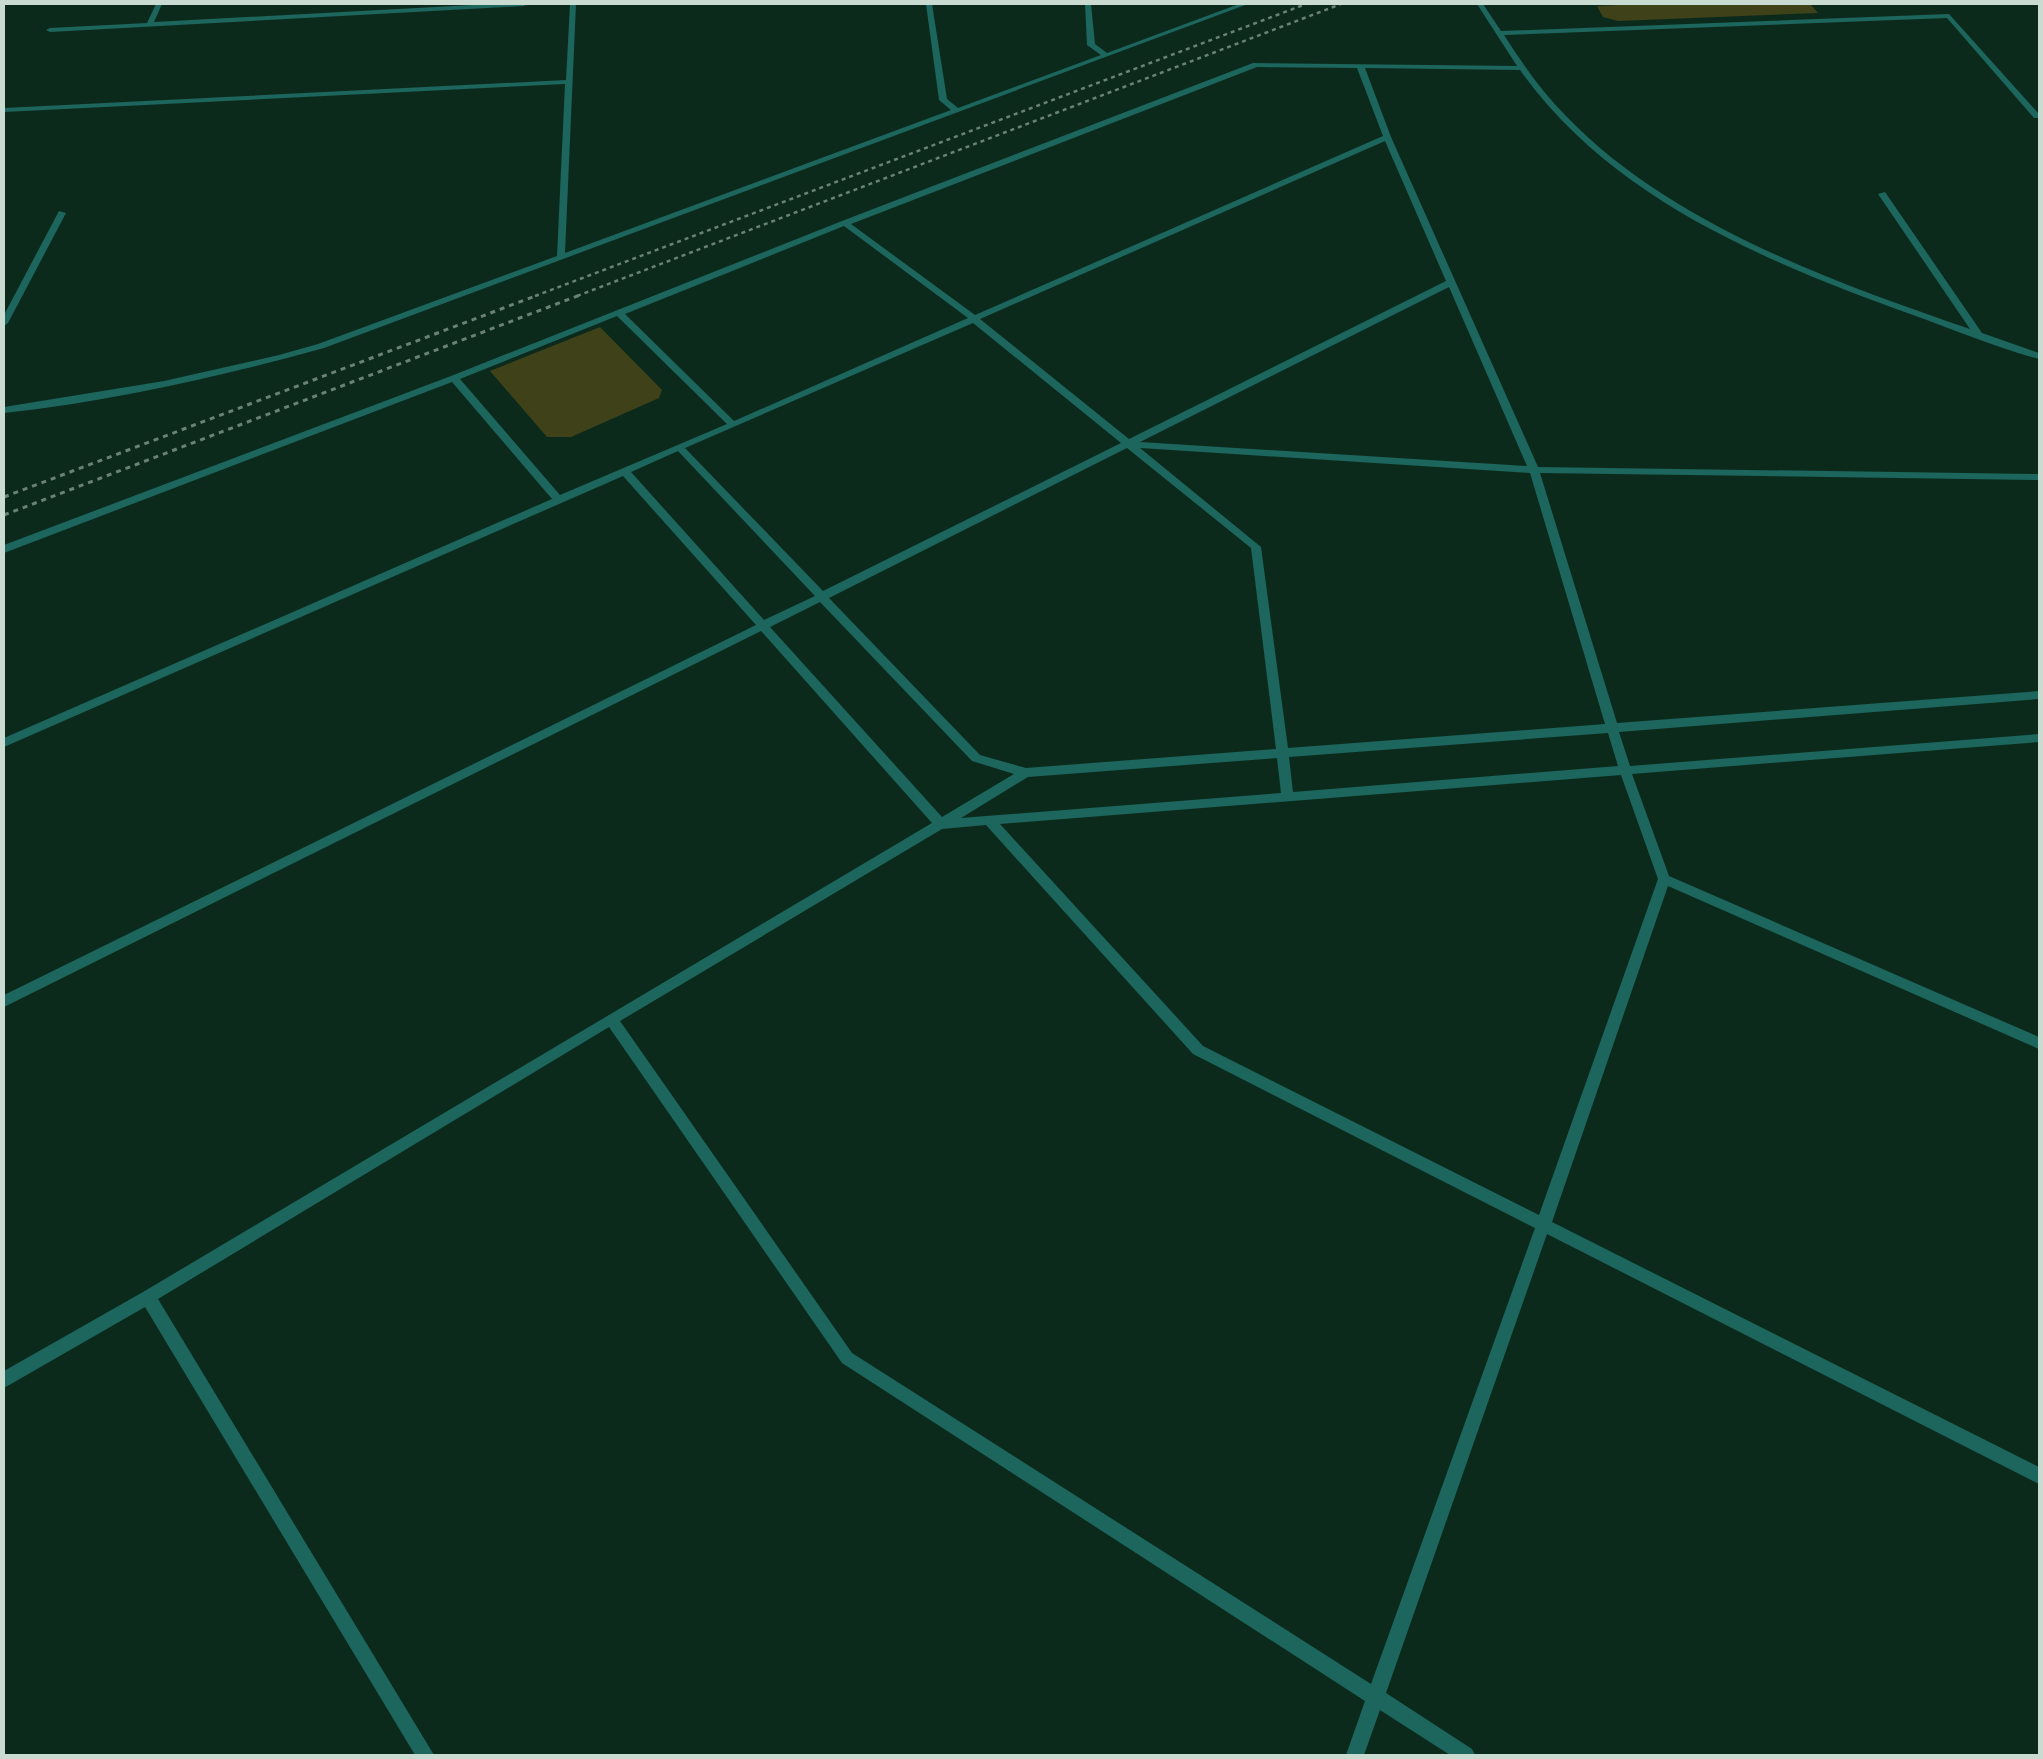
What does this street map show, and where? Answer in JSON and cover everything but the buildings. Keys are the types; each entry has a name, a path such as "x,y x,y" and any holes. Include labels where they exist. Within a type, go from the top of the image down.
{"street":[{"path":"150,24 159,4"},
{"path":"346,14 348,4"},
{"path":"50,30 524,4"},
{"path":"561,256 573,4"},
{"path":"929,4 943,100 957,111"},
{"path":"1088,4 1091,45 1106,55"},
{"path":"4,410 82,400 177,383 253,366 321,346 1245,4"},
{"path":"1480,4 1521,68 1555,109 1598,150 1649,189 1707,225 1773,257 1845,287 2039,356"},
{"path":"1499,33 1949,16 2039,116"},
{"path":"4,549 454,378 845,223 1256,65 1361,68 1521,68"},
{"path":"1355,1755 1544,1225 1664,879 1625,770 1614,728 1534,470 1387,137 1361,68"},
{"path":"4,110 569,82"},
{"path":"4,743 1387,137"},
{"path":"1882,194 1978,334"},
{"path":"4,322 62,213"},
{"path":"845,223 973,318 1256,547 1288,797"},
{"path":"4,1001 821,597 1450,283"},
{"path":"619,313 733,425"},
{"path":"454,378 559,500"},
{"path":"1129,444 1534,470 2039,477"},
{"path":"679,447 976,758 1026,773 2039,695"},
{"path":"624,471 941,824"},
{"path":"941,824 2039,738"},
{"path":"4,1380 148,1297 1026,773"},
{"path":"989,820 1198,1050 2039,1476"},
{"path":"1664,879 2039,1043"},
{"path":"611,1019 846,1358 1466,1755"},
{"path":"148,1297 425,1755"}],"green space":[{"path":"1640,4 1810,4 1818,13 1618,21 1603,17 1597,6"},
{"path":"600,327 662,390 659,398 571,437 547,437 490,371"}],"railway":[{"path":"535,296 1306,4"},
{"path":"577,296 1341,4"},
{"path":"4,497 538,295"},
{"path":"4,515 580,295"}]}
